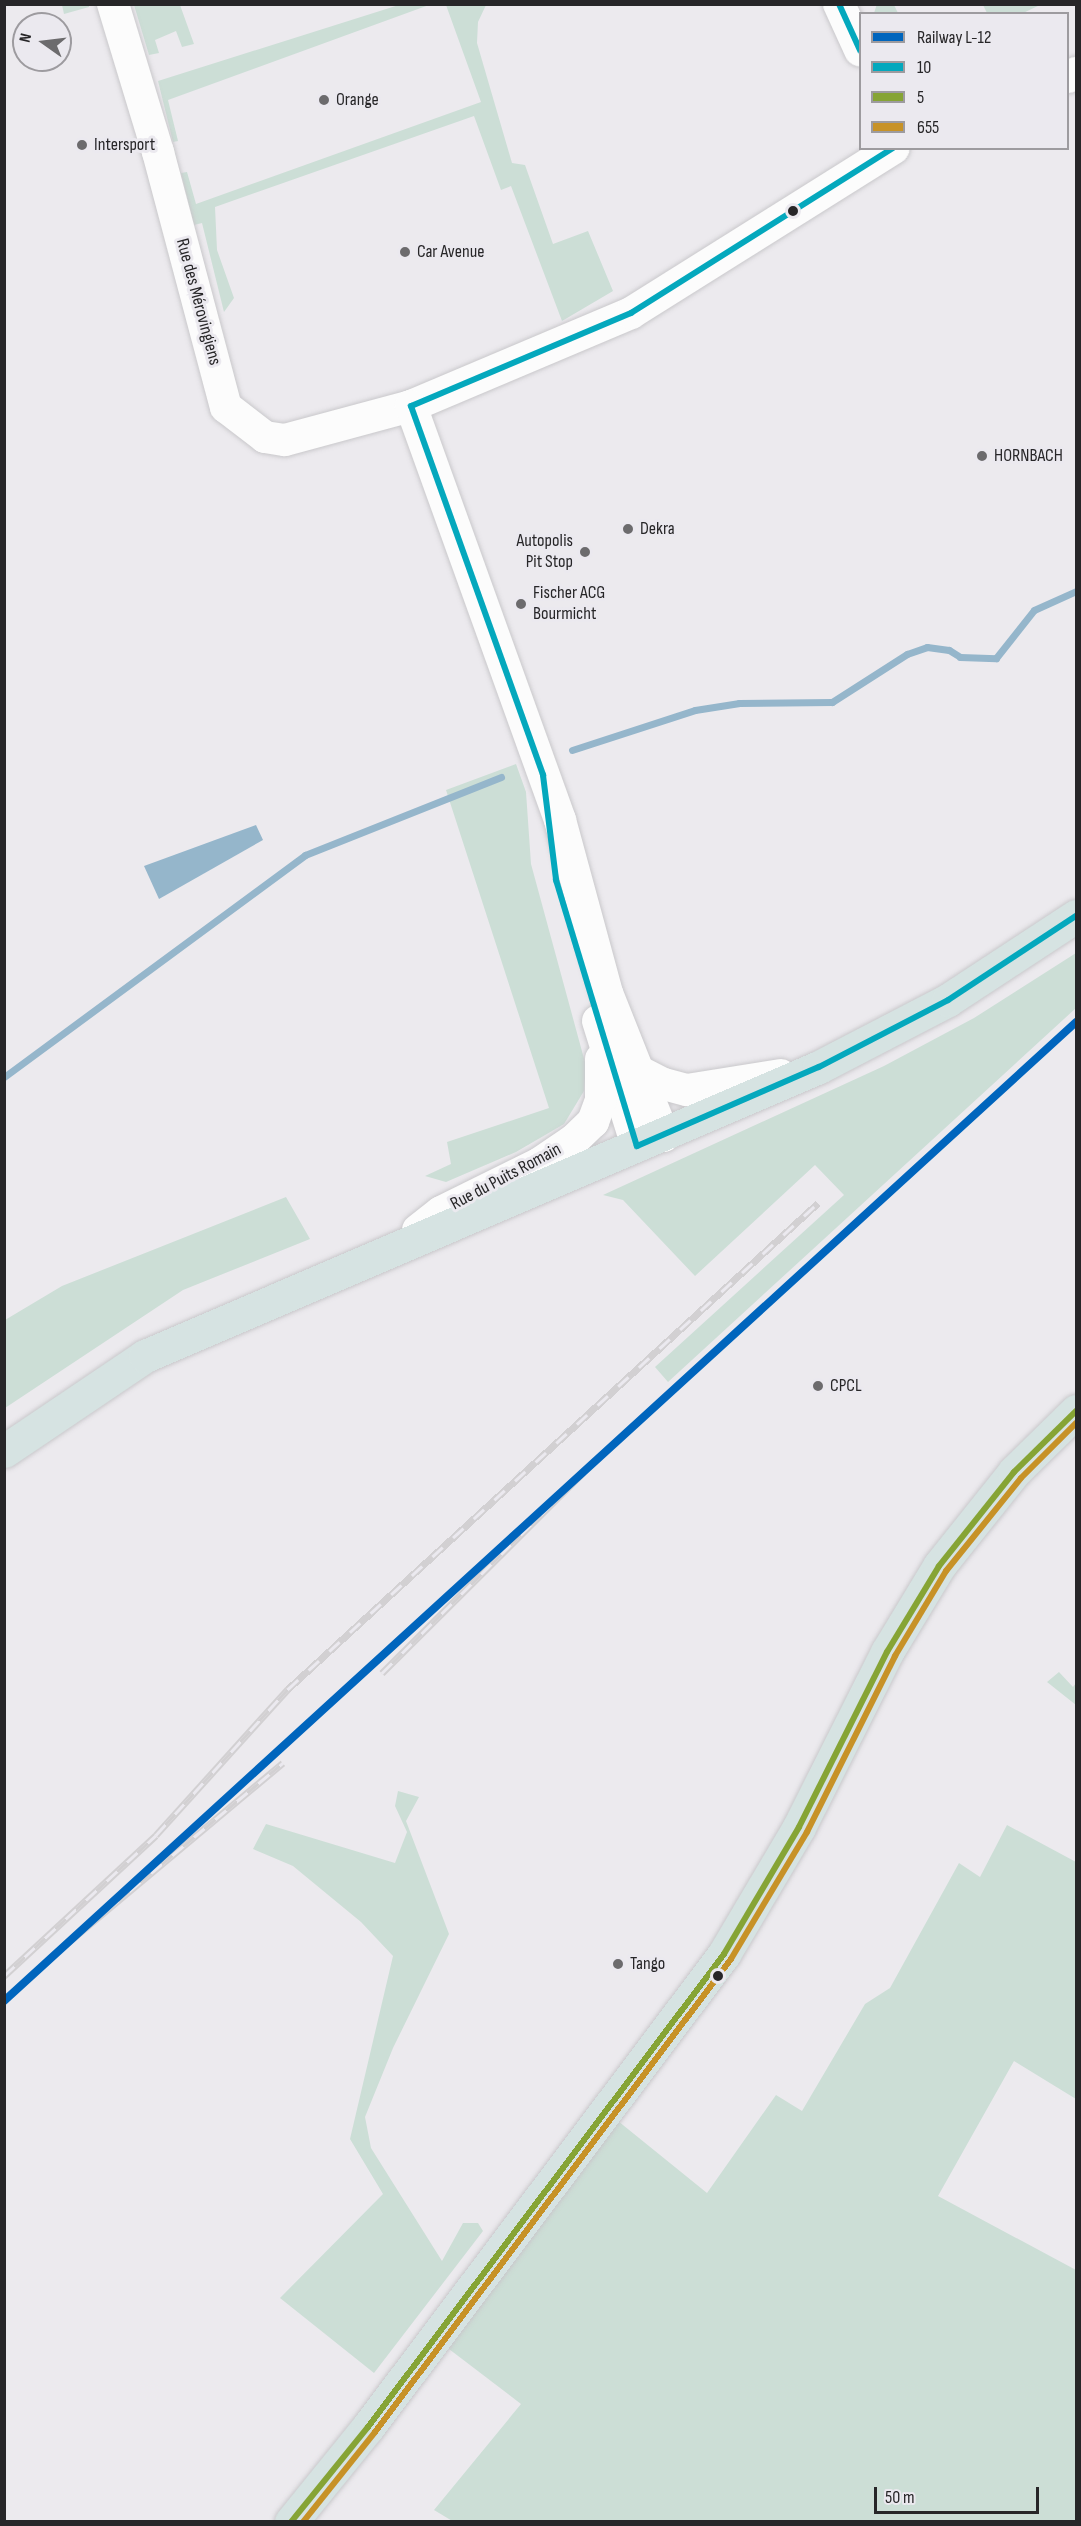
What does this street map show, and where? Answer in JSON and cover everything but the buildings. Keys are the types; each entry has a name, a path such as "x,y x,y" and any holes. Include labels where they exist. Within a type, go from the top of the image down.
{"main road":[{"path":"4,1451 145,1356 402,1244 651,1141 819,1067 948,1000 1077,916"},
{"path":"291,2522 368,2427 724,1954 799,1827 887,1652 939,1566 1014,1472 1077,1411"}],"street":[{"name":"Rue des Mérovingiens","path":"113,4 158,152 226,406 265,437 285,440 411,406"},
{"path":"839,4 859,46"},
{"path":"411,406 631,313 891,150"},
{"name":"Rue du Puits Romain","path":"411,406 560,820 606,993 638,1071 651,1141"},
{"name":"Rue du Puits Romain","path":"543,775 556,880 591,996 651,1141"},
{"name":"Rue du Puits Romain","path":"402,1244 441,1212 540,1163 592,1122 604,1076 591,996"},
{"path":"638,1071 664,1084 687,1090 819,1067"}],"shaded area":[{"path":"402,4 429,5 168,100 178,141 173,142 158,81"},
{"path":"877,4 894,5 898,12 874,12"},
{"path":"62,5 89,5 89,7 71,12 64,12"},
{"path":"134,5 180,5 194,44 182,47 176,31 155,40 159,53 149,55"},
{"path":"446,5 486,5 478,22 477,43 512,163 525,165 553,244 588,231 613,291 562,321 511,186 501,190 474,116 215,207 217,250 234,298 224,312 202,223 194,225 181,173 187,172 196,204 481,102"},
{"path":"983,5 1040,5 1025,12 986,12"},
{"path":"516,764 526,792 531,864 586,1066 584,1091 564,1124 516,1152 446,1182 425,1176 451,1164 447,1142 549,1108 446,790"},
{"path":"1076,953 1076,1008 668,1382 655,1367 844,1195 815,1165 695,1276 623,1200 603,1195 884,1066 974,1018"},
{"path":"286,1197 310,1239 183,1290 5,1408 5,1320 62,1286"},
{"path":"1059,1672 1073,1687 1076,1683 1076,1705 1047,1682"},
{"path":"398,1791 419,1797 406,1821 449,1934 393,2048 365,2117 371,2148 442,2261 463,2223 478,2223 483,2231 374,2373 280,2298 383,2194 350,2139 393,1956 361,1922 293,1866 253,1849 266,1824 395,1863 407,1832 395,1806"},
{"path":"1007,1825 1076,1862 1076,2099 1014,2061 938,2196 1076,2270 1076,2521 454,2522 434,2510 521,2404 445,2346 618,2121 707,2193 776,2095 802,2111 865,2004 890,1988 959,1863 980,1877"}],"water":[{"path":"256,825 263,840 159,899 144,866"}],"waterway":[{"path":"572,750 695,710 739,703 832,702 907,654 927,647 949,650 960,657 996,658 1034,610 1076,591"},
{"path":"4,1077 305,855 501,777"}],"railway":[{"path":"4,1976 156,1835 288,1689 818,1203"},
{"path":"382,1673 584,1472"},
{"path":"65,1945 283,1763"}],"rail line":[{"name":"L-12","path":"4,2001 1076,1022"}],"transit line":[{"name":"10","path":"839,4 859,48"},
{"name":"10","path":"411,406 631,313 890,150"},
{"name":"10","path":"411,406 543,775 556,880 637,1146 819,1067 948,1000 1076,916"},
{"name":"5","path":"291,2522 368,2427 724,1954 799,1827 887,1652 939,1566 1014,1472 1076,1411"},
{"name":"655","path":"303,2522 375,2432 731,1959 807,1832 895,1656 946,1571 1021,1478 1076,1423"}],"place":[{"name":"Orange","path":"324,100"},
{"name":"Intersport","path":"82,145"},
{"name":"Car Avenue","path":"405,252"},
{"name":"HORNBACH","path":"982,456"},
{"name":"Dekra","path":"628,529"},
{"name":"Autopolis Pit Stop","path":"585,552"},
{"name":"Fischer ACG Bourmicht","path":"521,604"},
{"name":"CPCL","path":"818,1386"},
{"name":"Tango","path":"618,1964"}]}
